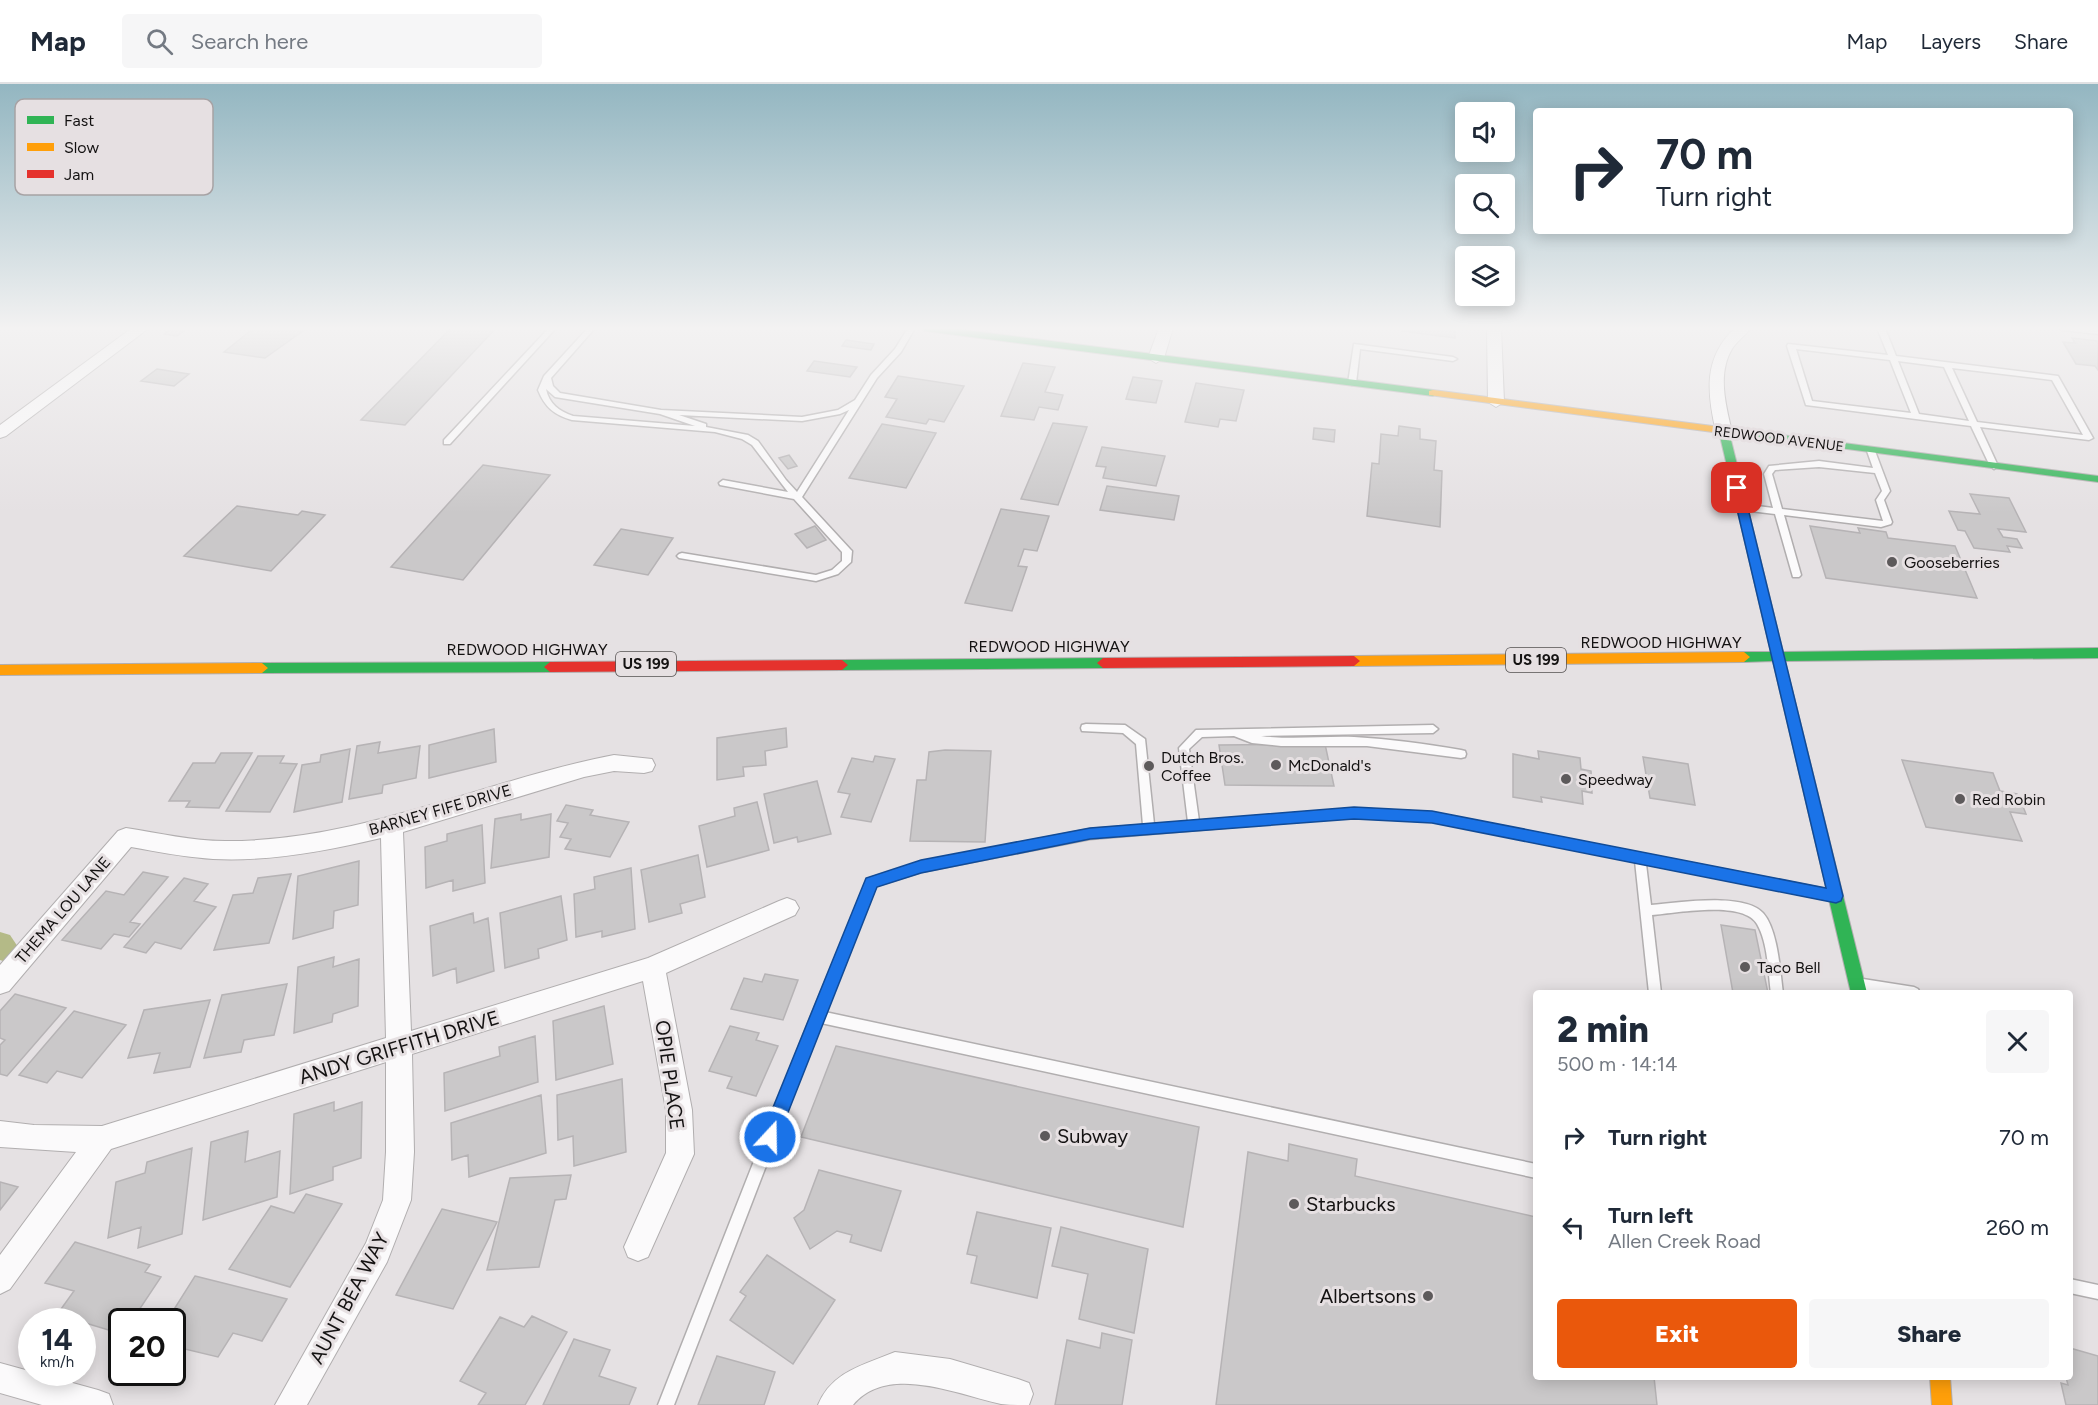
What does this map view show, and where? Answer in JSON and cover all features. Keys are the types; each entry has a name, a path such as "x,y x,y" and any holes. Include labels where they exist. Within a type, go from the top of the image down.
{"main road":[{"name":"REDWOOD AVENUE","path":"1402,390 2098,479"},
{"path":"1724,432 1858,988"},
{"name":"REDWOOD HIGHWAY","path":"0,670 1779,658 2098,653"},
{"path":"1940,1380 1942,1405"}],"street":[{"path":"0,433 59,390"},
{"path":"1496,390 1496,402"},
{"path":"1714,390 1724,432"},
{"name":"BARNEY FIFE DRIVE","path":"126,837 199,849 238,850 282,846 392,827 584,769 614,763 644,765"},
{"name":"AUNT BEA WAY","path":"290,1405 377,1252 397,1200 400,1152 399,1047 392,827"},
{"name":"THEMA LOU LANE","path":"0,983 126,837"},
{"name":"ANDY GRIFFITH DRIVE","path":"0,1134 34,1138 102,1139 653,967 788,908"},
{"name":"OPIE PLACE","path":"638,1247 680,1154 679,1110 653,967"},
{"path":"0,1279 102,1139"},
{"path":"833,1405 848,1387 895,1367 950,1374 1017,1394"},
{"path":"0,1378 98,1405"}],"lane":[{"path":"447,442 496,390"},
{"path":"542,390 546,404 555,413 572,418 715,430"},
{"path":"552,390 558,395 661,412 802,419 840,412 859,402"},
{"path":"798,497 868,390"},
{"path":"1805,390 1809,403 2094,439"},
{"path":"1905,390 1916,417"},
{"path":"1958,390 1994,466"},
{"path":"2062,390 2094,439"},
{"path":"661,412 715,430 745,437 755,443 798,497 847,550 846,562 835,572 816,578 682,556"},
{"path":"1742,507 1881,524 1888,522 1880,500 1886,491 1871,451"},
{"path":"1796,575 1768,474 1772,468 1819,464 1878,471"},
{"path":"723,483 798,497"},
{"path":"1086,728 1125,729 1141,742 1149,828"},
{"path":"1194,824 1184,748 1200,733 1433,729"},
{"path":"1228,732 1257,742 1352,741 1406,745 1461,754"},
{"path":"666,1405 817,1016 872,882 921,867 1090,834 1354,813 1432,817 1836,896"},
{"path":"1640,859 1655,990"},
{"path":"1646,910 1733,905 1750,910 1759,917 1766,932 1776,990"},
{"path":"1858,988 1880,990"},
{"path":"817,1016 1533,1170"},
{"path":"2073,1287 2098,1292"}],"building":[{"path":"391,390 438,390 405,425 361,420"},
{"path":"890,390 962,390 944,422 929,419 926,424 886,417 897,399 885,397"},
{"path":"1012,390 1046,390 1045,392 1063,395 1058,410 1039,407 1034,420 1001,416"},
{"path":"1129,390 1160,390 1156,403 1126,399"},
{"path":"1194,390 1244,390 1236,421 1220,419 1218,427 1185,422"},
{"path":"1053,423 1087,427 1058,505 1021,499"},
{"path":"882,424 936,433 906,488 849,478"},
{"path":"1399,426 1420,429 1420,439 1436,441 1434,470 1442,471 1440,527 1367,516 1372,463 1379,464 1381,434 1398,436"},
{"path":"1314,428 1335,430 1334,442 1313,439"},
{"path":"1102,447 1165,456 1156,486 1103,478 1106,467 1096,466"},
{"path":"789,455 797,466 788,469 779,458"},
{"path":"483,465 550,475 463,580 391,567"},
{"path":"1107,486 1179,496 1174,520 1100,510"},
{"path":"1970,494 2009,498 2026,532 1998,529 2003,537 2017,539 2022,548 2007,546 2010,552 1974,548 1965,531 1958,530 1949,511 1980,514"},
{"path":"237,506 298,515 302,511 325,515 271,571 184,556"},
{"path":"1001,509 1049,516 1037,551 1024,549 1018,566 1027,567 1012,611 965,603"},
{"path":"815,526 826,540 807,548 795,534"},
{"name":"Gooseberries","path":"1810,526 1860,533 1858,528 1886,532 1888,538 1955,546 1977,598 1826,578"},
{"path":"621,529 673,538 648,575 594,565"},
{"path":"786,728 787,747 765,751 766,765 743,767 744,776 717,780 717,738"},
{"path":"494,729 496,762 429,778 429,745"},
{"path":"380,742 378,753 420,746 416,778 383,785 382,793 349,799 357,746"},
{"path":"1325,744 1334,786 1225,785 1219,745"},
{"path":"350,749 342,802 294,812 302,765 320,762 321,755"},
{"path":"991,751 985,842 910,841 917,780 926,780 929,752"},
{"path":"1538,751 1580,758 1581,769 1591,771 1592,793 1582,791 1583,804 1541,797 1542,802 1513,797 1513,754 1539,759"},
{"path":"221,753 252,753 219,808 186,807 190,801 169,801 193,763 215,763"},
{"path":"258,756 284,756 280,763 297,764 270,812 226,811"},
{"path":"875,756 895,759 871,822 841,817 850,794 838,792 852,758 873,762"},
{"path":"1643,757 1688,764 1695,805 1650,798"},
{"path":"1902,760 1993,773 2000,791 2017,794 2022,804 2026,814 2010,812 2022,841 1926,827"},
{"path":"817,781 831,834 798,842 797,837 774,843 764,794"},
{"path":"757,802 769,850 707,867 699,826 735,816 734,808"},
{"path":"566,805 593,810 590,815 629,822 610,857 565,849 571,839 560,837 568,823 557,821"},
{"path":"521,814 521,820 551,814 549,857 491,868 495,819"},
{"path":"482,825 485,883 453,891 453,880 426,888 425,847 447,841 447,834"},
{"path":"698,855 705,897 680,904 682,913 649,922 641,870"},
{"path":"359,861 358,905 334,911 333,928 293,939 298,876"},
{"path":"631,868 635,929 602,937 602,931 576,937 574,894 595,889 594,877"},
{"path":"143,872 168,877 130,922 140,924 129,937 114,934 101,949 62,940 106,891 124,895"},
{"path":"291,874 269,943 214,950 233,895 253,893 258,878"},
{"path":"184,878 208,884 194,901 216,907 181,949 155,942 146,953 124,947"},
{"path":"561,896 567,940 538,949 539,958 505,968 500,913"},
{"path":"473,913 474,923 488,918 494,971 457,983 456,968 433,976 430,926"},
{"path":"1721,925 1755,930 1767,990 1732,990"},
{"path":"334,957 333,967 359,959 358,1006 333,1014 332,1022 294,1033 298,967"},
{"path":"765,974 798,980 783,1020 731,1009 744,978 762,982"},
{"path":"287,984 274,1035 244,1040 241,1052 204,1058 222,995"},
{"path":"15,994 66,1008 7,1076 0,1074 0,1045 5,1040 0,1038 0,1011"},
{"path":"210,1000 190,1067 154,1073 160,1053 128,1058 144,1010"},
{"path":"604,1006 613,1064 556,1080 553,1021"},
{"path":"74,1011 126,1025 82,1078 57,1071 47,1083 19,1075"},
{"path":"730,1026 759,1033 756,1040 778,1046 756,1096 727,1088 732,1077 709,1071"},
{"path":"535,1036 538,1082 445,1111 444,1073 500,1056 499,1047"},
{"path":"836,1046 1199,1127 1183,1227 801,1137"},
{"path":"622,1079 626,1152 574,1166 573,1136 558,1140 557,1095"},
{"path":"541,1095 546,1153 469,1177 468,1155 452,1160 451,1123"},
{"path":"334,1102 334,1111 362,1102 361,1158 333,1167 333,1180 290,1194 294,1114"},
{"path":"248,1131 245,1162 280,1151 277,1197 203,1220 211,1142"},
{"path":"1289,1144 1357,1159 1355,1176 1533,1216 1533,1380 1654,1380 1657,1405 1216,1405 1248,1152 1288,1161"},
{"path":"192,1148 182,1234 138,1248 141,1227 108,1238 116,1182 145,1173 147,1162"},
{"path":"819,1170 901,1191 881,1251 850,1242 852,1235 837,1231 810,1249 794,1218 804,1210"},
{"path":"571,1175 566,1199 555,1200 539,1267 487,1270 510,1178"},
{"path":"0,1182 18,1187 0,1210"},
{"path":"306,1194 342,1204 290,1287 229,1269 271,1206 294,1213"},
{"path":"442,1209 497,1222 453,1309 396,1295"},
{"path":"977,1212 1051,1228 1037,1298 971,1283 977,1256 967,1254"},
{"path":"1061,1227 1148,1249 1134,1333 1079,1319 1088,1274 1052,1266"},
{"path":"75,1242 150,1265 145,1272 161,1277 140,1308 108,1308 108,1330 96,1326 96,1308 62,1308 74,1291 45,1283"},
{"path":"767,1255 835,1300 793,1364 730,1320 746,1296 740,1292"},
{"path":"195,1276 287,1299 262,1341 233,1333 218,1357 186,1349 186,1308 175,1308"},
{"path":"532,1316 567,1332 525,1405 478,1405 486,1393 460,1381 500,1317 524,1327"},
{"path":"1102,1333 1132,1340 1122,1405 1055,1405 1067,1340 1100,1348"},
{"path":"574,1339 610,1350 599,1376 636,1388 629,1405 543,1405"},
{"path":"2073,1349 2098,1356 2098,1405 2066,1405 2061,1383 2068,1385 2067,1380 2073,1380"},
{"path":"717,1356 775,1372 764,1405 698,1405"}],"waterway":[{"path":"0,944 6,950"}],"traffic: fast":[{"path":"1407,390 1433,393"},
{"path":"1724,432 1858,990"},
{"path":"1736,432 2098,479"},
{"path":"1744,657 2098,653"},
{"path":"842,665 1103,663"},
{"path":"262,668 550,667"}],"traffic: slow":[{"path":"1433,393 1736,432"},
{"path":"1354,661 1744,657"},
{"path":"0,670 262,668"},
{"path":"1940,1380 1942,1405"}],"traffic: jam":[{"path":"1103,663 1354,661"},
{"path":"550,667 842,665"}],"place":[{"name":"Gooseberries","path":"1892,562"},
{"name":"McDonald's","path":"1276,765"},
{"name":"Dutch Bros. Coffee","path":"1149,766"},
{"name":"Speedway","path":"1566,779"},
{"name":"Red Robin","path":"1960,799"},
{"name":"Taco Bell","path":"1745,967"},
{"name":"Subway","path":"1045,1136"},
{"name":"Starbucks","path":"1294,1204"},
{"name":"Albertsons","path":"1428,1296"}],"route":[{"path":"770,1137 872,882 921,867 1090,834 1354,813 1432,817 1836,896 1737,488"}]}
